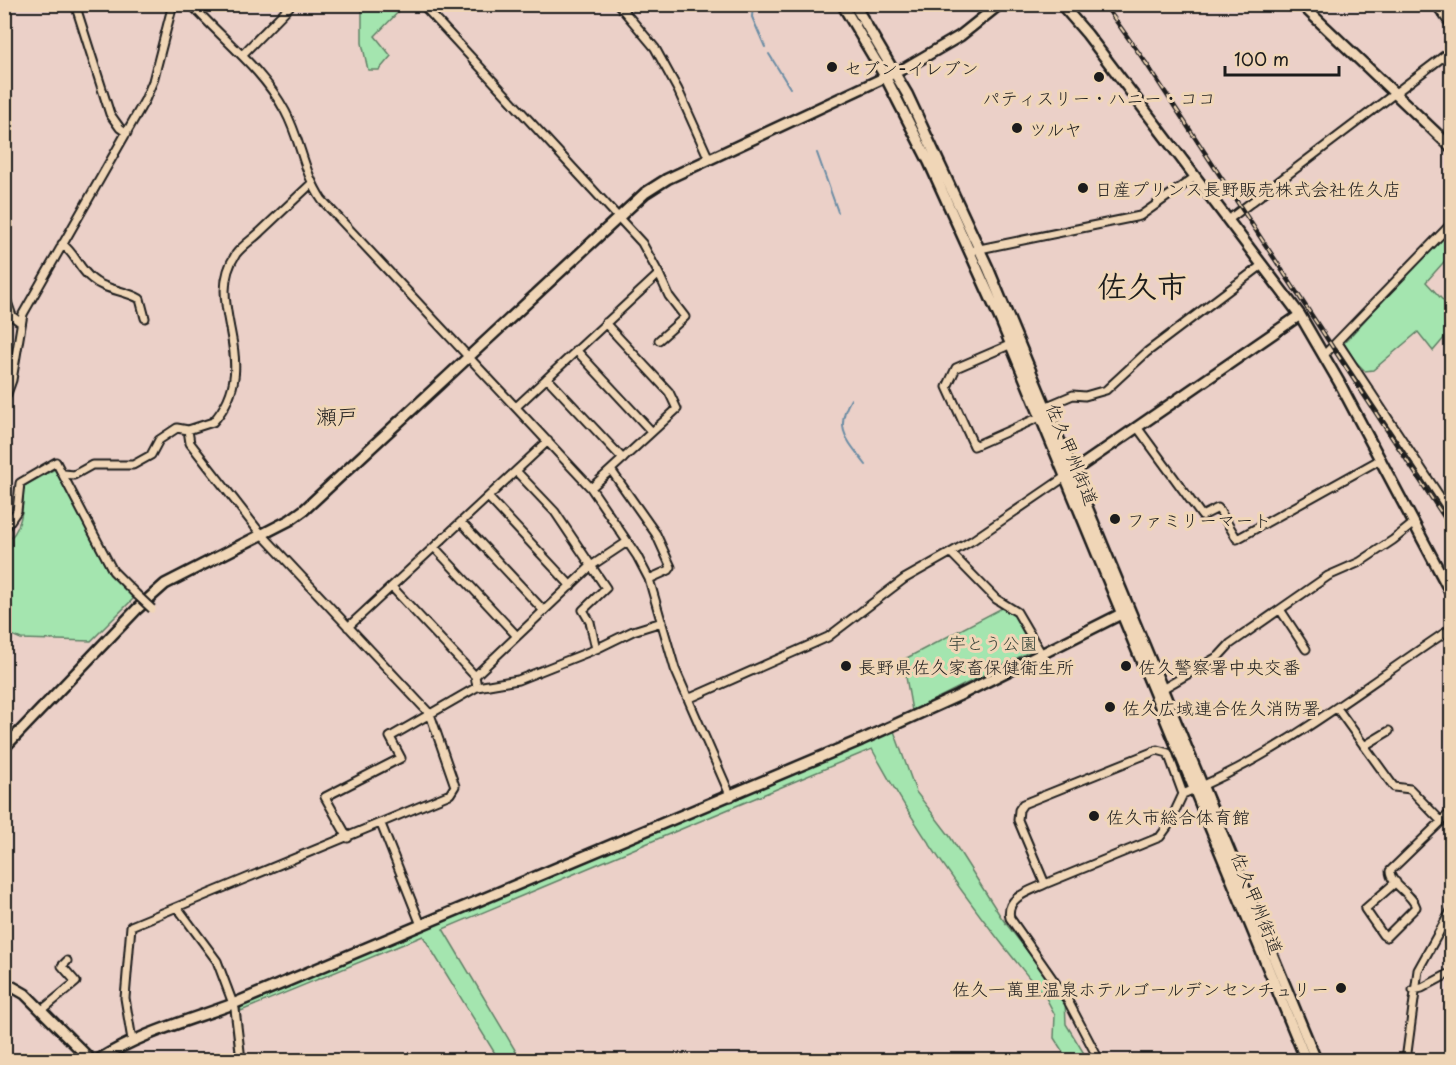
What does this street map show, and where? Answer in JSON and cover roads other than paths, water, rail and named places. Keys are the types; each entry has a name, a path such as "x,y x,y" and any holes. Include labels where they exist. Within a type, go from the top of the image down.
{"street":[{"path":"75,4 110,114 120,128 127,133"},
{"path":"4,402 12,380 20,322 43,275 127,133 150,88 173,4"},
{"path":"191,4 242,55 274,92 285,111 311,184 326,204 591,488 649,579 675,669 731,797"},
{"path":"242,55 292,4"},
{"path":"422,4 642,243 669,296 686,316 659,340"},
{"path":"618,4 655,48 678,90 709,159"},
{"name":"佐久甲州街道","path":"842,4 886,78 975,250"},
{"name":"佐久甲州街道","path":"854,4 896,73 1015,342 1047,406 1069,474 1121,614 1316,1060"},
{"path":"4,748 156,591 186,571 263,534 304,510 617,218 657,185 896,73 960,36 1000,4"},
{"path":"1061,4 1087,34 1300,315 1381,459 1452,595"},
{"path":"1301,4 1452,148"},
{"path":"1435,4 1452,27"},
{"path":"1228,220 1452,50"},
{"path":"975,250 1140,216 1195,177"},
{"path":"64,474 74,475 92,465 133,465 151,455 159,440 177,428 188,430 213,422 232,387 237,356 226,315 225,294 235,257 311,184"},
{"path":"1324,355 1452,223"},
{"path":"62,244 70,251 77,265 92,279 140,299 145,318"},
{"path":"1047,406 1072,395 1085,396 1106,390 1147,352 1262,265"},
{"path":"516,407 659,274"},
{"path":"4,292 12,316 20,322"},
{"path":"688,699 828,637 904,579 951,553 1300,315"},
{"path":"591,488 677,409 669,392 605,323"},
{"path":"1015,342 956,368 946,387 974,446 1040,417"},
{"name":"佐久甲州街道","path":"1015,342 1040,417 1069,474 1164,688 1199,788 1306,1060"},
{"path":"1338,343 1452,515"},
{"path":"576,350 652,432"},
{"path":"547,378 623,459"},
{"path":"1137,427 1202,516 1218,508 1237,539 1381,459"},
{"path":"132,1040 125,998 129,929 381,824 450,794 455,789 430,714 263,534 196,451 188,439 188,430"},
{"path":"348,627 548,441"},
{"path":"4,530 17,511 20,483 56,462 107,561 117,576 152,609"},
{"path":"611,470 656,534 671,567 649,579"},
{"path":"516,471 555,512 606,588 583,612 591,622 596,649"},
{"path":"488,497 571,586"},
{"path":"461,522 544,611"},
{"path":"1164,688 1219,656 1230,644 1281,611 1328,576 1360,562 1404,533 1414,523"},
{"path":"475,676 591,566 627,542"},
{"path":"434,547 517,636"},
{"path":"951,553 996,599 1017,612 1041,653"},
{"path":"392,587 475,676 477,687"},
{"path":"1281,611 1306,649"},
{"path":"98,1060 132,1040 171,1024 233,1004 731,797 922,713 1121,614"},
{"path":"348,838 325,797 401,758 390,737 477,687 512,682 596,649 633,631 662,622"},
{"path":"1099,1060 1068,1001 1010,918 1009,908 1013,901 1045,884 1160,837 1168,826 1183,794 1199,788 1337,708 1452,628"},
{"path":"1337,708 1394,787 1406,786 1441,821"},
{"path":"1364,746 1389,731"},
{"path":"1045,884 1018,820 1019,810 1023,804 1157,750 1168,753 1183,794"},
{"path":"1396,882 1365,909 1383,936 1386,937 1416,907 1414,901 1389,874 1390,871 1452,811"},
{"path":"381,824 421,925"},
{"path":"177,908 214,956 233,1004 241,1060"},
{"path":"1406,1060 1413,990 1418,970 1452,909"},
{"path":"42,1010 76,982 62,966 67,961"},
{"path":"1413,990 1422,988 1452,972"},
{"path":"4,982 19,989 91,1060"}],"waterway":[{"path":"753,4 752,17 765,47"},
{"path":"769,54 790,88"},
{"path":"817,153 838,212"},
{"path":"851,399 843,419 843,427 849,441 866,465"}],"railway":[{"path":"1104,4 1146,63 1452,529"}],"place":[{"name":"セブン-イレブン","path":"832,67"},
{"name":"パティスリー・ハニー・ココ","path":"1099,77"},
{"name":"ツルヤ","path":"1017,128"},
{"name":"日産プリンス長野販売株式会社佐久店","path":"1083,188"},
{"name":"ファミリーマート","path":"1115,519"},
{"name":"長野県佐久家畜保健衛生所","path":"846,666"},
{"name":"佐久警察署中央交番","path":"1126,666"},
{"name":"佐久広域連合佐久消防署","path":"1110,707"},
{"name":"佐久市総合体育館","path":"1094,816"},
{"name":"佐久一萬里温泉ホテルゴールデンセンチュリー","path":"1341,988"}],"district":[{"name":"佐久市","path":"1142,284"},
{"name":"瀬戸","path":"337,415"}],"park label":[{"name":"宇とう公園","path":"993,642"}]}
